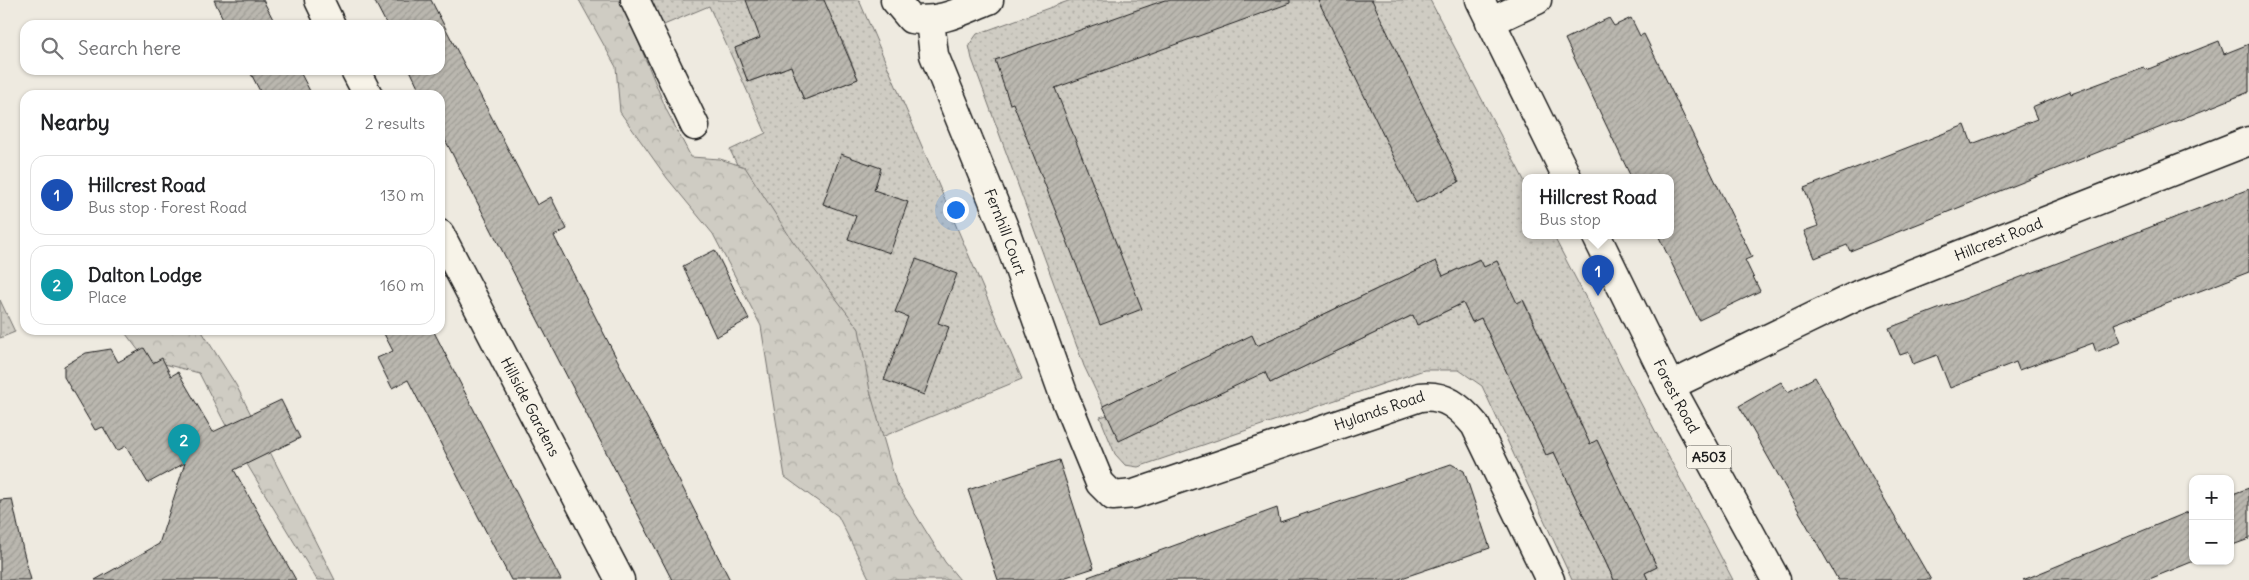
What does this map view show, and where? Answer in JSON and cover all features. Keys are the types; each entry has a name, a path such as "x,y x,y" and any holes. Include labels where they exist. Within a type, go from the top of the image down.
{"street":[{"path":"318,0 329,20"},
{"path":"635,0 695,126"},
{"path":"895,0 911,19 930,21 946,18 989,0"},
{"path":"1537,0 1485,11 1566,174"},
{"name":"Fernhill Court","path":"930,21 934,55 1005,230 1063,393 1100,483 1113,496"},
{"path":"358,75 365,90"},
{"name":"Hillcrest Road","path":"1670,386 1860,294 2249,141"},
{"name":"Forest Road","path":"1598,239 1670,386 1776,580"},
{"name":"Hillside Gardens","path":"445,244 620,580"},
{"name":"Hylands Road","path":"1113,496 1134,494 1420,397 1442,398 1465,413 1475,426 1550,580"}],"green space":[{"path":"579,0 621,0 667,111 691,157 720,159 745,167 792,240 859,329 870,391 896,483 945,562 960,580 870,580 838,516 785,477 761,326 713,234 667,178 620,112 616,67"},
{"path":"647,0 746,0 770,34 735,48 748,82 784,69 789,62 804,100 858,79 843,41 837,43 824,0 859,0 1022,379 872,441 730,150 766,133 709,6 659,27"},
{"path":"1071,0 1430,0 1522,176 1522,239 1555,239 1733,580 1648,580 1645,573 1657,567 1631,513 1596,471 1609,465 1597,441 1584,446 1568,432 1582,425 1572,403 1558,410 1554,402 1568,395 1557,373 1543,379 1536,364 1550,357 1538,331 1521,331 1535,324 1524,301 1509,307 1495,292 1509,285 1497,261 1484,267 1479,259 1443,276 1436,261 1257,346 1252,336 1103,406 1084,366 972,59 969,45 977,34"},
{"path":"0,300 15,332 0,338"},
{"path":"1463,303 1472,322 1481,318 1546,455 1554,452 1614,580 1572,580 1482,386 1459,370 1424,370 1138,467 1125,465 1115,454 1100,417 1265,372 1270,383 1413,315 1418,325"},
{"path":"127,335 204,335 236,385 335,580 317,580 239,451 199,373 145,359"}],"building":[{"path":"214,0 263,0 273,20 224,20"},
{"path":"374,0 431,0 441,20 384,20"},
{"path":"746,0 824,0 858,79 804,100 791,66 748,82 735,48 760,38"},
{"path":"1165,0 1290,0 1290,3 1055,88 1142,309 1100,325 1013,103 1010,104 995,60"},
{"path":"1318,0 1372,0 1459,182 1416,203"},
{"path":"1609,18 1614,26 1631,18 1640,36 1644,34 1752,257 1745,260 1760,291 1699,320 1660,239 1674,239 1674,174 1630,174 1565,39"},
{"path":"445,27 537,205 551,197 567,229 554,236 730,580 672,580 445,140 445,90 420,90 412,75 445,75"},
{"path":"2219,41 2224,54 2249,44 2249,92 1850,251 1847,245 1815,258 1804,231 1818,226 1804,188 1965,125 1972,144 2037,119 2032,107 2070,91 2071,94 2144,67 2146,70"},
{"path":"252,75 302,75 309,90 259,90"},
{"path":"841,154 881,168 874,190 908,202 890,253 848,239 856,216 823,204"},
{"path":"2249,189 2249,272 2114,324 2121,342 2096,352 2093,343 2019,370 2016,362 1950,388 1937,355 1913,364 1909,352 1900,355 1889,328"},
{"path":"715,250 749,319 716,337 683,266"},
{"path":"916,259 957,274 938,323 949,327 924,395 884,380 908,317 895,312"},
{"path":"1480,259 1484,267 1497,261 1517,303 1523,300 1590,444 1597,440 1657,567 1645,573 1648,580 1614,580 1554,452 1546,455 1481,318 1472,322 1463,303 1417,325 1413,315 1270,383 1265,372 1119,441 1103,406 1252,335 1257,346 1436,261 1443,276"},
{"path":"385,335 436,335 561,580 511,580 408,380 392,388 377,358 393,351"},
{"path":"144,348 153,363 162,358 171,376 178,372 213,432 281,400 300,438 234,470 296,580 95,580 159,544 185,463 148,483 126,446 117,451 103,427 95,430 64,377 64,366 86,353 111,349 118,362"},
{"path":"1815,377 1931,580 1838,580 1739,406 1781,382 1788,392"},
{"path":"1059,460 1094,568 1057,580 998,580 968,490"},
{"path":"1451,464 1464,471 1490,548 1396,580 1089,580 1088,577 1277,508 1280,522"},
{"path":"2249,488 2249,539 2234,545 2234,520 2234,494"},
{"path":"12,499 31,580 0,580 0,500"},
{"path":"2189,512 2189,563 2147,580 2023,580"}],"place":[{"name":"Hillcrest Road","path":"1598,296"},
{"name":"Dalton Lodge","path":"184,465"}]}
